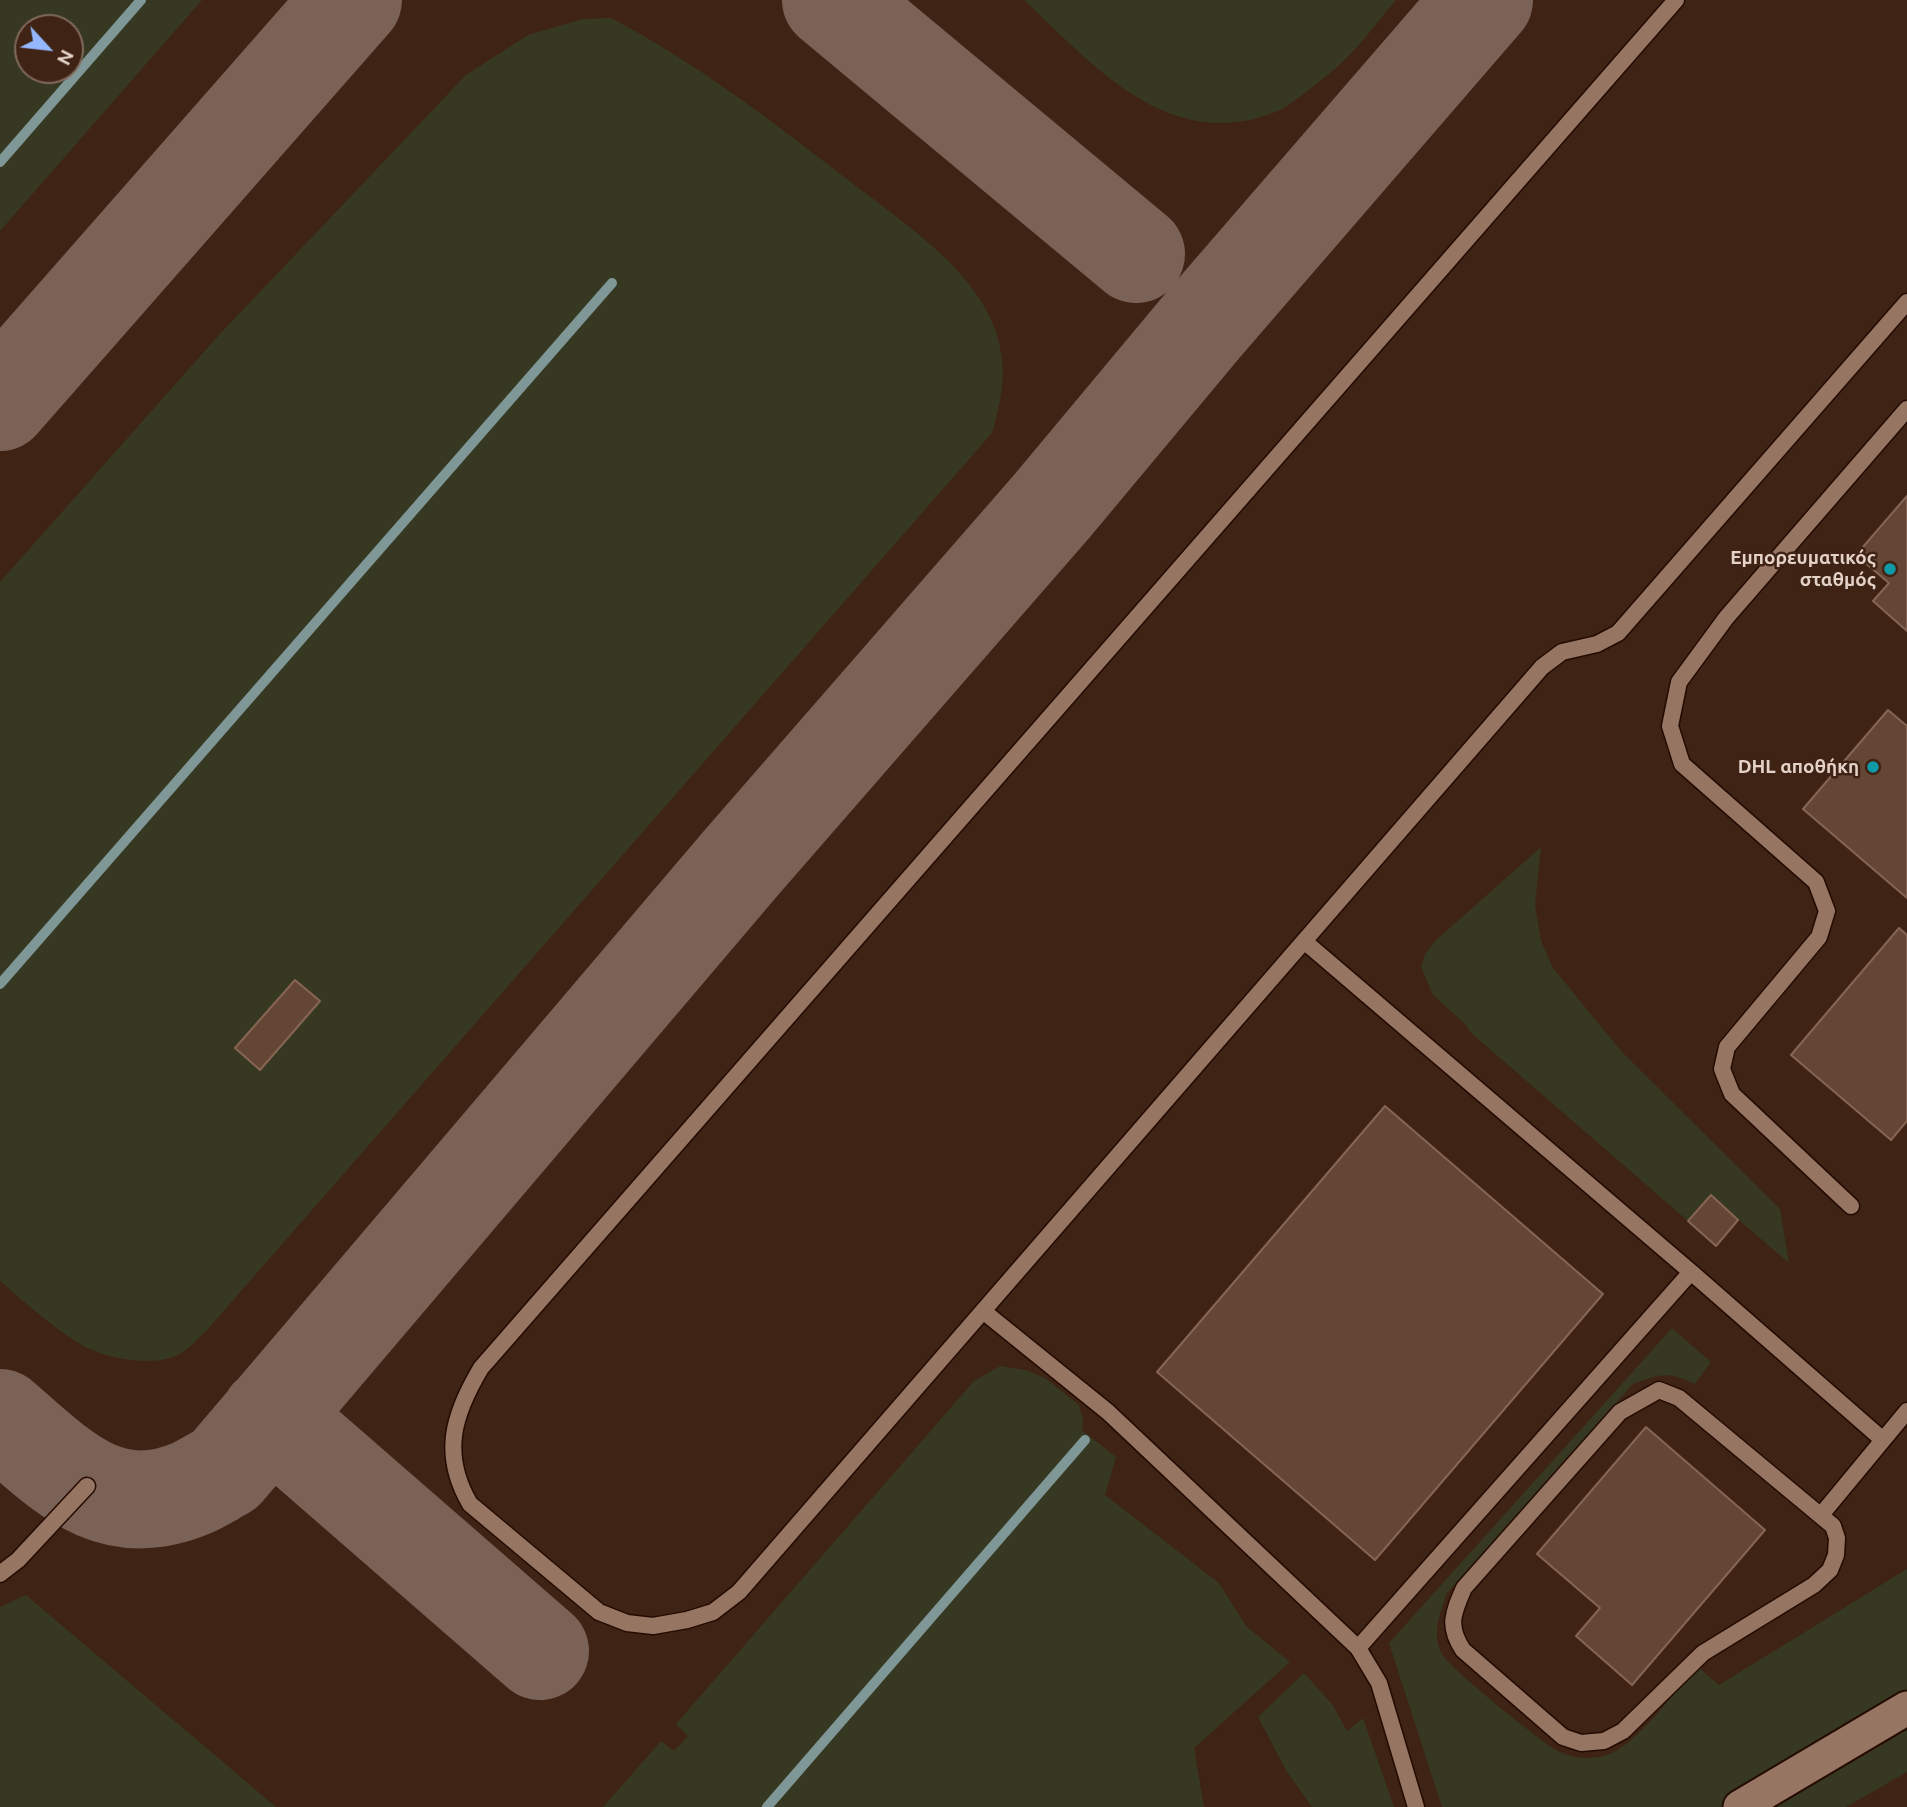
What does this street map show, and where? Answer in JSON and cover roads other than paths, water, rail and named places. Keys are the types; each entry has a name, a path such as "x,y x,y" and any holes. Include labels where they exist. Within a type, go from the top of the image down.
{"street":[{"path":"1740,1807 1907,1708"}],"lane":[{"path":"1676,0 481,1368 458,1413 453,1460 458,1484 470,1504 599,1612 627,1623 653,1626 713,1612 739,1592 1542,667 1562,652 1597,644 1618,634 1907,302"},
{"path":"1851,1206 1732,1094 1721,1069 1727,1047 1818,937 1827,911 1816,882 1682,764 1670,726 1679,682 1726,618 1907,409"},
{"path":"1304,941 1883,1440"},
{"path":"1358,1648 1691,1272"},
{"path":"983,1311 1108,1412 1358,1648 1379,1683 1416,1807"},
{"path":"1658,1390 1679,1398 1821,1515 1833,1526 1837,1538 1836,1555 1830,1570 1814,1586 1703,1653 1623,1731 1604,1741 1581,1743 1563,1737 1484,1671 1454,1637 1453,1614 1464,1588 1620,1412 1658,1390"},
{"path":"1821,1515 1907,1411"},
{"path":"0,1574 18,1560 87,1486"}],"waterway":[{"path":"0,162 141,0"},
{"path":"0,984 612,283"},
{"path":"767,1807 1085,1440"}],"place":[{"name":"Εμπορευματικός σταθμός","path":"1890,569"},
{"name":"DHL αποθήκη","path":"1873,767"}]}
